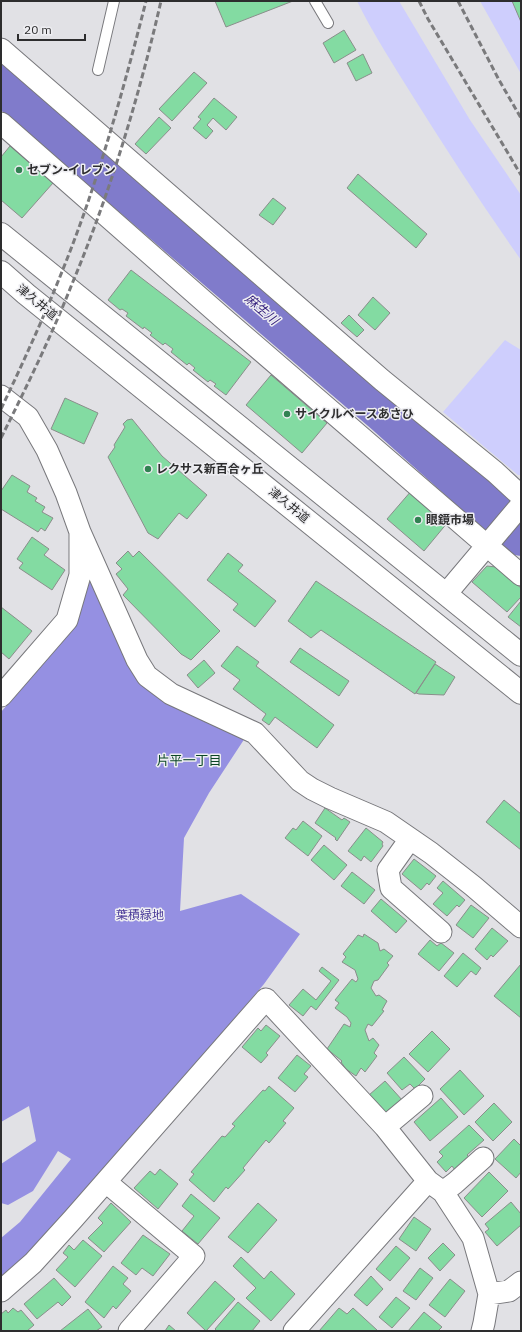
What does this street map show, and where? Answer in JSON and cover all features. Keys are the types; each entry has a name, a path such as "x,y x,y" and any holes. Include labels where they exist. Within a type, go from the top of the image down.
{"main road":[{"path":"1,234 521,655"},
{"name":"津久井道","path":"1,272 32,299 521,693"}],"street":[{"path":"1,49 382,380 494,472 520,503 446,594"},
{"path":"1,123 223,318 490,541 521,575"},
{"path":"1,396 28,417 47,450 66,493 80,532 137,660 147,676 171,694 255,733 300,781 312,789 386,822 473,886 521,927"},
{"path":"1,696 67,620 80,575 80,532"},
{"path":"410,839 388,870 391,888 441,932"},
{"path":"1,1291 34,1262 266,999 385,1128 436,1186 472,1238 489,1294 482,1331"},
{"path":"385,1128 422,1096"},
{"path":"294,1331 436,1186 455,1183 483,1158"},
{"path":"106,1182 194,1256 129,1331"},
{"path":"489,1294 509,1291 521,1282"}],"lane":[{"path":"98,70 114,1"},
{"path":"315,1 328,23"}],"shaded area":[{"path":"357,1 399,1 470,120 521,195 521,260 425,116 376,37"},
{"path":"480,1 512,1 521,20 521,74"},
{"path":"505,340 521,350 521,475 518,475 443,412"}],"green space":[{"name":"葉積緑地","path":"98,582 130,663 245,738 209,793 184,838 180,911 241,894 300,934 264,984 121,1151 49,1231 25,1256 1,1277 1,1238 20,1222 71,1159 58,1151 33,1191 8,1205 1,1203 1,1164 36,1141 29,1106 1,1122 1,712 76,624 89,583"}],"building":[{"path":"215,1 293,1 226,27"},
{"path":"512,1 521,1 521,22"},
{"path":"344,30 356,50 334,63 323,43"},
{"path":"363,54 372,73 356,81 347,63"},
{"path":"194,72 207,83 172,121 159,109"},
{"path":"214,98 237,117 226,130 213,118 207,125 213,131 206,139 193,128 201,119 198,117"},
{"path":"159,117 171,128 146,154 135,144"},
{"name":"セブン-イレブン","path":"10,146 53,183 22,218 1,200 1,157"},
{"path":"358,174 427,234 416,248 347,188"},
{"path":"273,198 286,208 273,225 259,215"},
{"path":"131,270 251,362 226,395 214,386 216,384 210,380 208,382 193,370 195,368 189,363 187,365 171,352 173,349 165,343 163,345 150,335 152,333 144,327 143,329 126,316 128,313 122,309 120,310 108,300"},
{"path":"373,297 390,313 375,330 358,315"},
{"path":"349,315 364,330 357,337 341,323"},
{"name":"サイクルベースあさひ","path":"271,375 327,423 302,453 246,405"},
{"path":"65,398 98,413 84,444 51,429"},
{"path":"132,419 162,456 207,495 187,519 179,513 158,539 148,533 108,457 125,427 123,424 127,420"},
{"path":"12,475 30,486 27,492 37,498 35,501 45,507 42,512 53,518 45,531 41,528 38,532 1,509 1,491"},
{"name":"眼鏡市場","path":"412,490 448,522 424,551 387,519"},
{"path":"32,537 49,549 44,555 65,570 52,590 19,568 23,563 17,559"},
{"path":"128,551 133,557 139,551 220,631 191,660 181,654 123,595 128,589 116,574 122,569 116,563"},
{"path":"228,553 243,565 238,571 276,601 255,627 233,610 238,604 207,580"},
{"path":"487,566 496,567 521,588 521,597 507,612 472,582"},
{"path":"316,581 436,662 415,694 321,630 311,638 288,621"},
{"path":"521,601 521,627 508,617"},
{"path":"1,607 32,631 9,659 1,652"},
{"path":"237,646 259,662 256,666 334,725 317,748 275,717 269,725 262,720 266,714 233,689 240,680 221,666"},
{"path":"300,648 349,681 339,696 290,662"},
{"path":"204,660 215,673 198,688 187,675"},
{"path":"435,664 455,677 444,695 416,693"},
{"path":"504,800 521,814 521,850 486,822"},
{"path":"325,808 342,820 344,818 350,822 337,841 335,839 336,838 315,823"},
{"path":"303,821 322,836 308,856 285,838 293,828 296,830"},
{"path":"366,828 383,842 383,846 371,862 364,856 361,861 348,851"},
{"path":"324,845 347,865 334,880 311,860"},
{"path":"414,859 436,876 429,885 427,883 421,890 402,874"},
{"path":"352,872 375,890 364,904 341,886"},
{"path":"443,881 465,900 459,907 457,905 447,916 433,904 443,893 437,888"},
{"path":"381,899 407,921 396,933 371,911"},
{"path":"471,905 489,918 473,938 456,925"},
{"path":"492,928 508,941 493,957 491,955 487,960 475,949"},
{"path":"364,934 378,943 380,951 384,949 393,956 387,963 389,965 378,980 374,981 371,988 376,996 379,995 387,1001 382,1010 384,1011 372,1026 368,1024 365,1030 369,1041 373,1038 379,1045 374,1053 377,1056 365,1072 361,1068 356,1076 346,1069 341,1062 342,1061 327,1049 344,1024 350,1027 351,1023 347,1017 335,1008 339,1003 335,1000 352,979 356,982 358,979 355,970 342,962 346,957 343,954 358,935 363,937"},
{"path":"430,940 437,946 441,943 454,953 439,971 418,954"},
{"path":"463,953 481,968 476,975 471,971 457,987 444,976"},
{"path":"521,964 521,1018 494,996"},
{"path":"322,967 339,980 316,1010 311,1006 303,1016 289,1005 303,989 316,1000 331,981 319,971"},
{"path":"266,1025 280,1036 266,1053 268,1055 261,1063 242,1047 258,1028 261,1031"},
{"path":"432,1031 450,1049 428,1072 409,1054"},
{"path":"297,1055 311,1066 304,1074 308,1077 295,1092 278,1078"},
{"path":"404,1057 425,1079 415,1089 410,1084 402,1090 387,1073"},
{"path":"460,1070 484,1096 464,1115 440,1089"},
{"path":"385,1081 403,1101 387,1115 369,1095"},
{"path":"269,1086 294,1108 283,1121 286,1123 269,1143 266,1140 243,1168 245,1170 228,1189 226,1187 214,1202 189,1180 194,1174 191,1172 222,1136 225,1137 235,1126 232,1124 263,1090 265,1091"},
{"path":"441,1098 458,1117 430,1141 414,1122"},
{"path":"494,1103 512,1122 493,1141 475,1122"},
{"path":"469,1125 484,1140 467,1155 469,1157 455,1170 452,1166 446,1172 437,1162 443,1156 439,1152"},
{"path":"514,1139 521,1146 521,1172 516,1178 495,1159"},
{"path":"160,1169 178,1184 158,1209 134,1188 150,1171 155,1175"},
{"path":"489,1172 508,1191 482,1217 464,1198"},
{"path":"191,1194 220,1218 198,1244 182,1231 194,1216 182,1206"},
{"path":"511,1202 521,1214 521,1225 497,1246 485,1232 489,1229 485,1224"},
{"path":"111,1203 131,1222 104,1252 88,1238 103,1223 98,1218"},
{"path":"258,1203 277,1220 248,1253 228,1237"},
{"path":"414,1217 431,1229 416,1251 399,1239"},
{"path":"143,1235 170,1254 153,1276 142,1268 136,1275 121,1263"},
{"path":"83,1240 102,1256 75,1287 56,1270 68,1257 63,1253 69,1245 74,1250"},
{"path":"443,1243 455,1255 440,1271 428,1258"},
{"path":"396,1246 410,1258 390,1281 376,1269"},
{"path":"241,1257 264,1279 271,1271 295,1294 271,1321 246,1298 256,1288 233,1266"},
{"path":"113,1266 128,1278 123,1284 131,1291 116,1309 113,1306 104,1318 85,1302"},
{"path":"420,1268 433,1278 416,1300 403,1291"},
{"path":"371,1276 383,1289 367,1306 354,1295"},
{"path":"54,1278 71,1297 62,1306 58,1302 37,1319 24,1304"},
{"path":"450,1279 465,1291 445,1317 429,1305"},
{"path":"215,1281 235,1299 206,1331 187,1313"},
{"path":"396,1297 410,1308 392,1328 379,1317"},
{"path":"238,1302 260,1321 252,1331 217,1331 215,1329"},
{"path":"13,1308 18,1312 21,1310 34,1325 27,1331 1,1331 1,1314 6,1310 8,1313"},
{"path":"339,1308 347,1314 353,1308 377,1330 319,1331"},
{"path":"88,1309 102,1327 96,1331 60,1331"},
{"path":"424,1312 442,1327 438,1331 408,1331"},
{"path":"169,1325 176,1331 165,1331"}],"waterway":[{"name":"麻生川","path":"1,84 386,415 521,536"}],"railway":[{"path":"1,409 48,306 80,226 112,125 146,1"},
{"path":"1,438 56,323 99,215 133,109 161,1"},
{"path":"419,1 428,19 521,175"},
{"path":"458,1 499,80 521,118"}],"place":[{"name":"セブン-イレブン","path":"19,170"},
{"name":"サイクルベースあさひ","path":"287,414"},
{"name":"レクサス新百合ヶ丘","path":"148,469"},
{"name":"眼鏡市場","path":"418,520"}],"district":[{"name":"片平一丁目","path":"189,760"}]}
